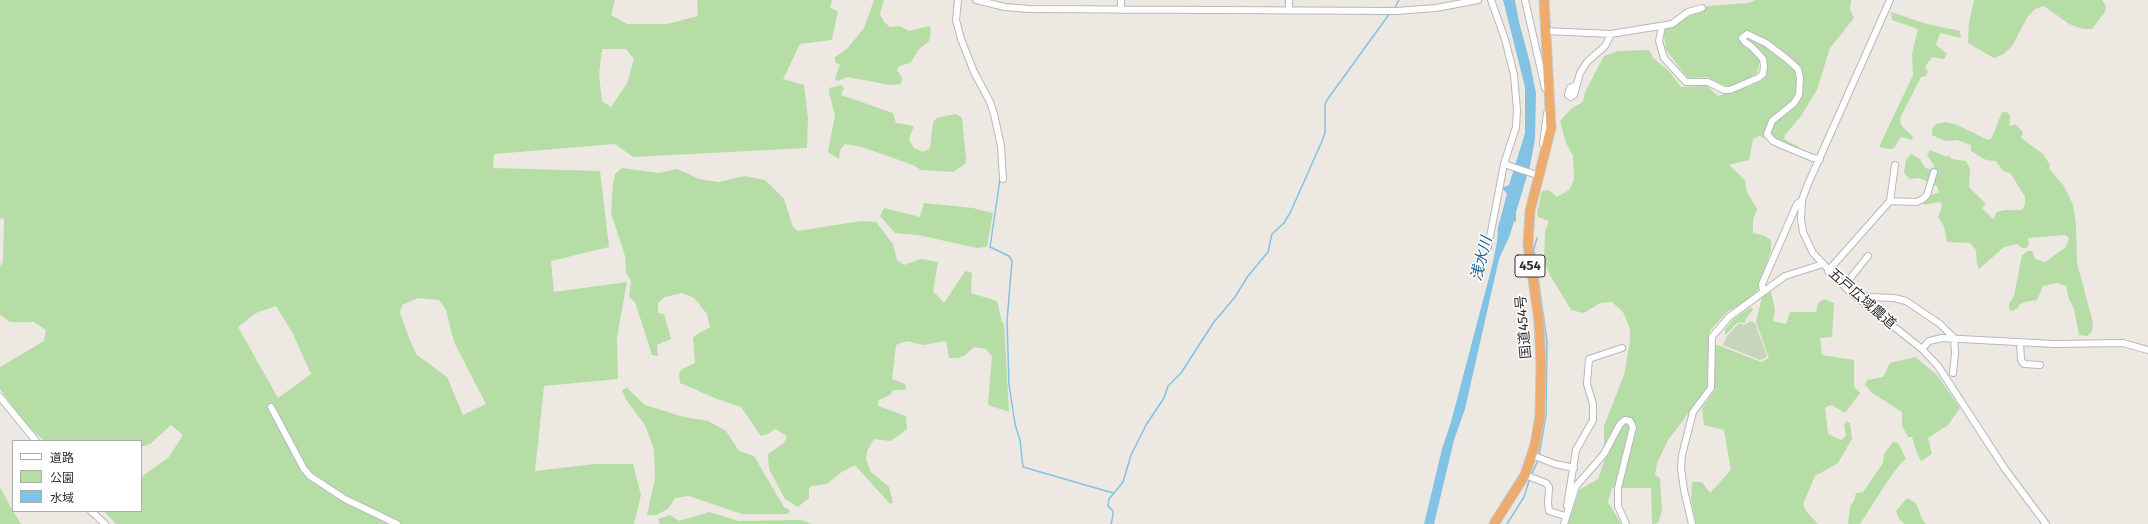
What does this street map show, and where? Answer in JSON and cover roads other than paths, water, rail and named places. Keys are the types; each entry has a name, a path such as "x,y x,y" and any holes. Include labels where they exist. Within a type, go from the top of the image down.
{"highway":[{"name":"国道454号","path":"1494,524 1525,475 1532,455 1540,416 1541,358 1539,321 1529,256 1528,228 1535,175 1551,128 1544,0"}],"street":[{"path":"958,0 956,20 974,72 990,102 994,114 1001,146 1003,179"},
{"path":"976,0 1018,9 1121,10 1421,10 1478,0"},
{"path":"1121,0 1121,10"},
{"path":"1289,0 1289,10"},
{"path":"1488,247 1491,223 1499,194 1500,184 1507,165 1516,127 1516,86 1505,39 1491,0"},
{"path":"1507,165 1535,175 1545,133 1546,99 1542,73 1525,0"},
{"name":"五戸広域農道","path":"1890,0 1808,184 1802,200 1801,219 1803,232 1813,253 1828,271 1844,286 1922,349 1938,366 2005,469 2046,524"},
{"path":"1546,31 1611,34 1672,24 1688,12 1702,8"},
{"path":"1662,26 1659,41 1664,58 1686,82 1708,82 1724,90 1730,90 1758,78 1763,74 1763,59 1742,38 1747,34 1766,43 1787,59 1798,69 1800,78 1799,95 1794,103 1772,121 1767,134 1770,138 1784,146 1813,158 1820,159"},
{"path":"1576,85 1587,62 1605,46 1611,34"},
{"path":"1828,271 1890,201 1895,165"},
{"path":"1890,201 1916,202 1923,199 1927,195 1934,172"},
{"path":"1763,292 1762,284 1797,204 1802,200"},
{"path":"1844,286 1868,256"},
{"path":"1692,524 1684,490 1681,468 1682,456 1693,412 1712,388 1712,337 1729,317 1784,276 1823,264"},
{"path":"1857,293 1868,297 1894,298 1906,301 1940,324 1954,338 1955,353 1953,373"},
{"path":"1922,349 1929,341 1936,338 1954,338 2054,344 2123,343 2148,350"},
{"path":"2020,342 2021,360 2024,364 2040,365"},
{"path":"1565,520 1576,450 1592,420 1593,404 1588,384 1589,359 1611,353 1622,348"},
{"path":"0,397 35,440"},
{"path":"271,406 304,469 310,476 345,499 397,524"},
{"path":"1565,520 1576,486 1604,454 1620,424 1625,420 1630,422 1633,428 1618,488 1618,506 1626,524"},
{"path":"1532,455 1555,464 1574,468"},
{"path":"1525,475 1546,483 1550,487 1548,503 1549,511 1565,520"},
{"path":"92,512 105,524"}],"water":[{"path":"1503,0 1515,0 1519,22 1530,63 1536,93 1535,139 1530,166 1516,212 1516,222 1514,221 1510,235 1499,259 1465,409 1454,440 1434,524 1424,524 1442,449 1451,422 1492,266 1497,242 1498,227 1507,194 1502,188 1509,185 1525,133 1525,87"}],"waterway":[{"path":"954,6 955,0"},
{"path":"1394,9 1399,0"},
{"path":"1111,524 1113,511 1108,506 1109,499 1123,482 1131,455 1146,425 1164,398 1168,386 1181,373 1214,322 1235,297 1248,276 1268,252 1272,234 1284,223 1291,211 1322,141 1325,133 1325,105 1327,100 1390,13"},
{"path":"968,65 975,80"},
{"path":"1000,179 990,247 1009,256 1012,261 1007,321 1009,384 1015,424 1020,440 1023,467 1113,493"},
{"path":"1537,238 1534,249 1547,341 1546,415 1539,456"},
{"path":"1532,474 1538,460"},
{"path":"1507,524 1524,497 1530,478"}],"water label":[{"name":"浅水川","path":"1482,259"}]}
